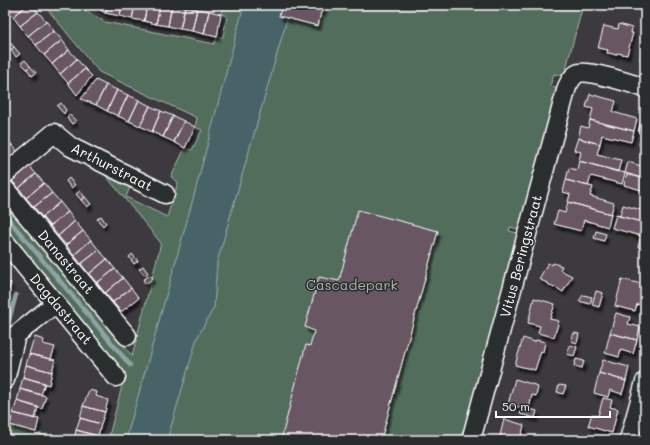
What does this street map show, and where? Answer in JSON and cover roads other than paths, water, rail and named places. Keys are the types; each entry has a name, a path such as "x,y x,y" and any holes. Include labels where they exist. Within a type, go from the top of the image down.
{"street":[{"name":"Vitus Beringstraat","path":"471,440 570,80 576,75 586,72 645,88"},
{"name":"Arthurstraat","path":"5,174 54,133 71,147 165,194"},
{"name":"Danastraat","path":"5,189 127,336"},
{"name":"Dagdastraat","path":"5,242 116,377"},
{"path":"5,380 16,335 56,303"},
{"path":"628,440 645,382"}],"water":[{"path":"244,5 291,5 217,262 214,307 197,338 167,440 126,440 195,192"}],"waterway":[{"path":"5,215 130,365"},
{"path":"5,335 16,295"}],"park label":[{"name":"Cascadepark","path":"352,285"}]}
